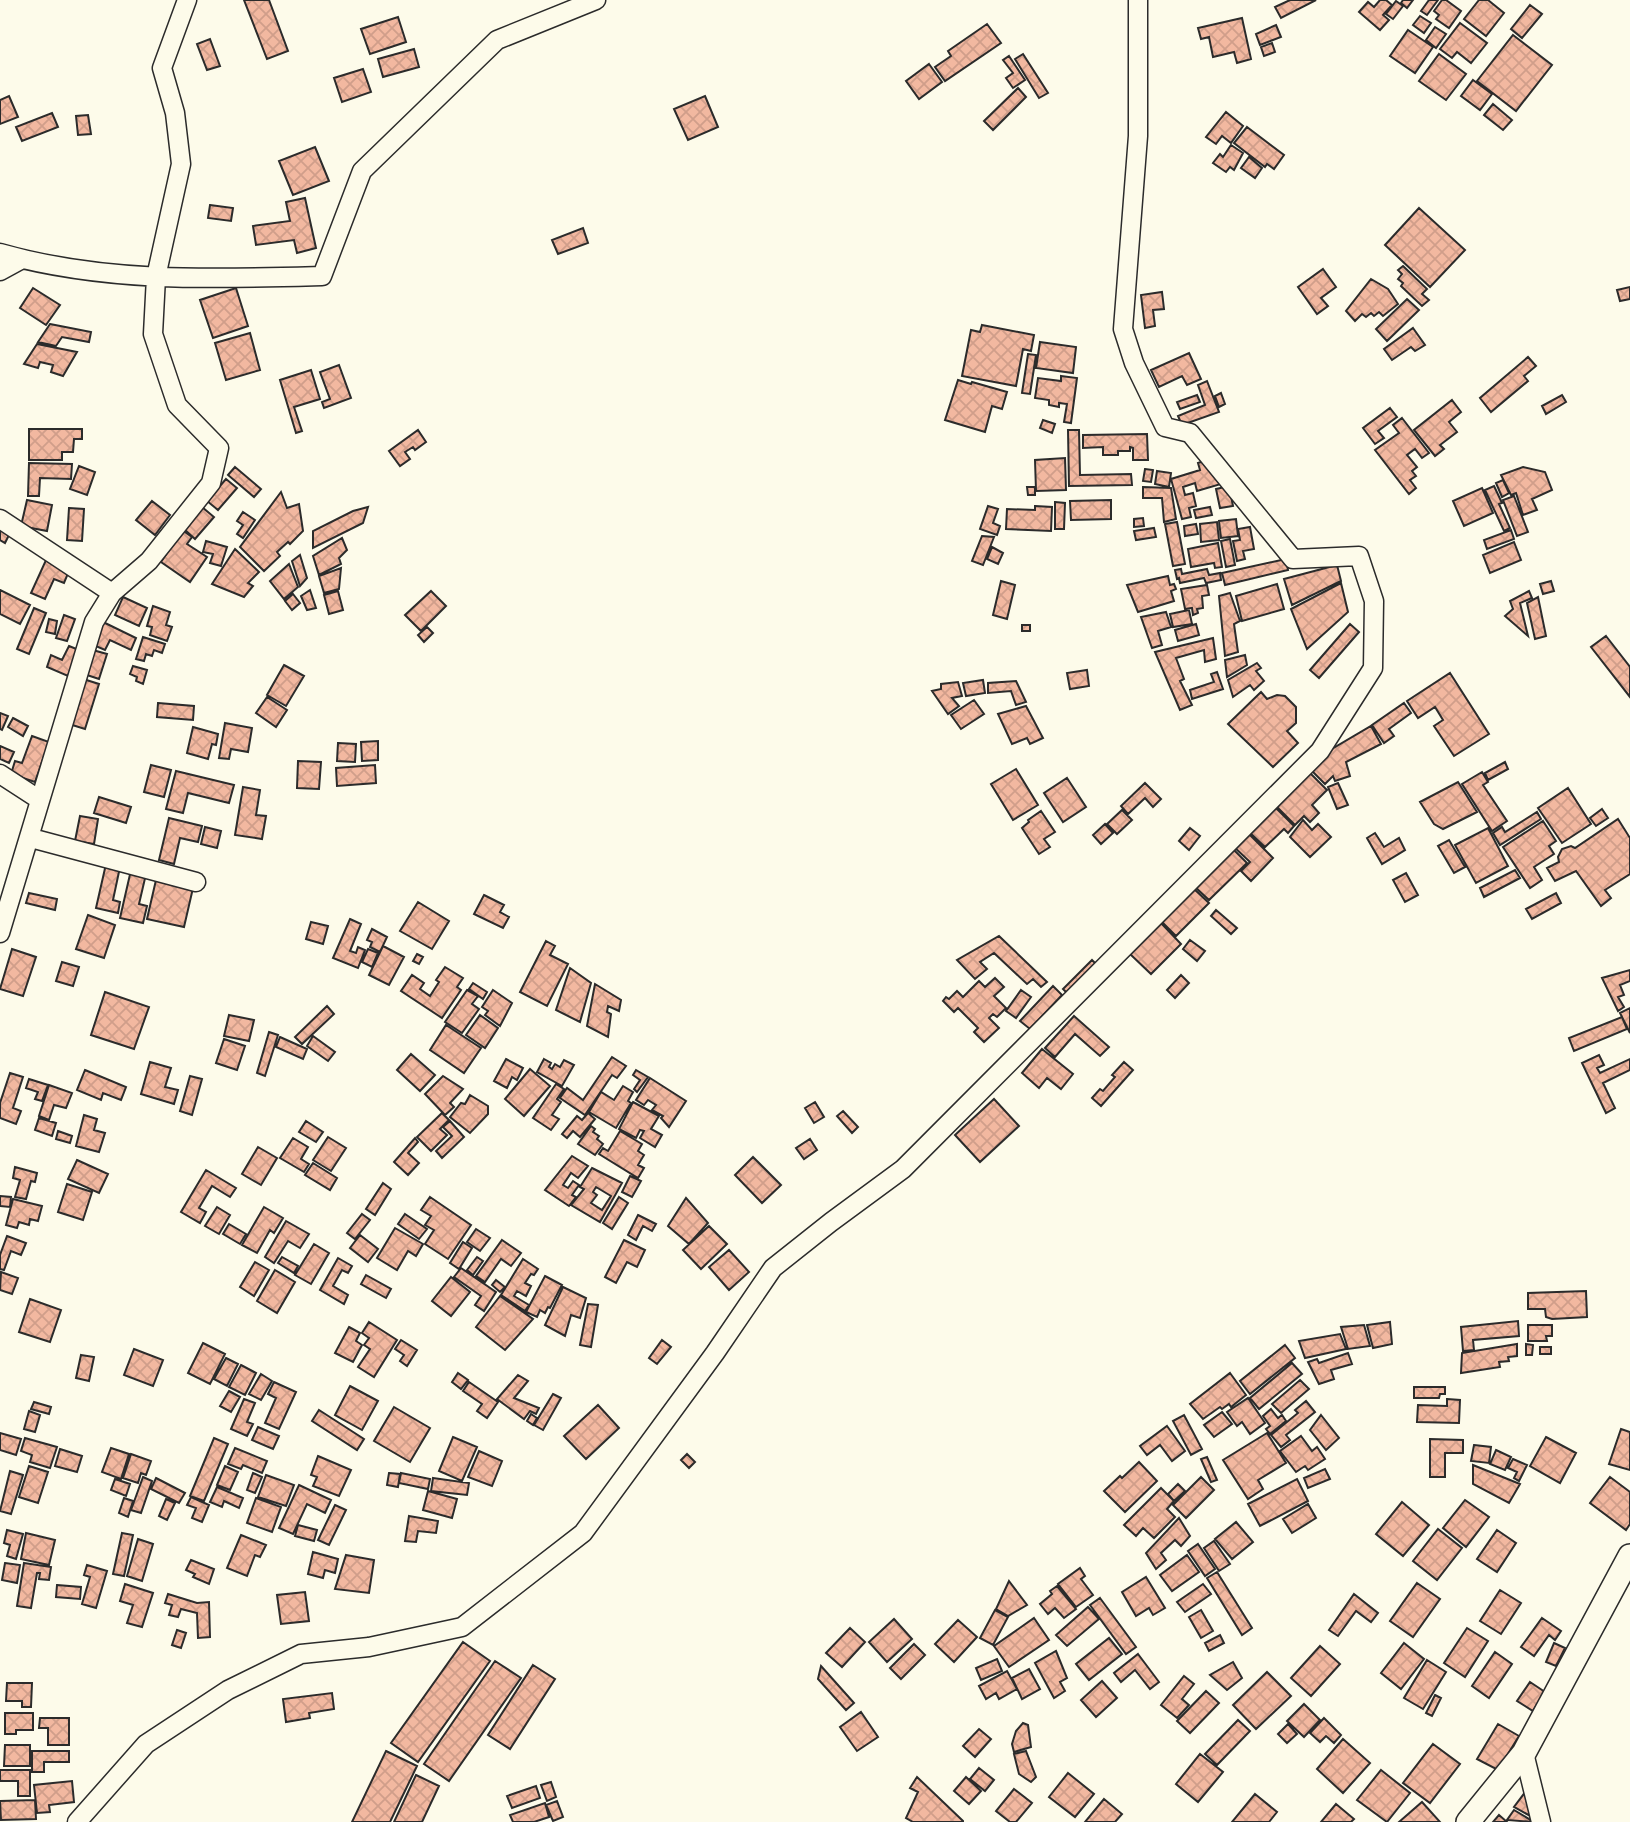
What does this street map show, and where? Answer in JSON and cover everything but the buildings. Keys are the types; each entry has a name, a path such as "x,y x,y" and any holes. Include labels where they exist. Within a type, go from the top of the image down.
{"street":[{"path":"0,933 4,901 31,838 94,622 112,593 149,561 211,483 219,448 177,405 153,334 156,277 181,164 176,113 162,68 187,0"},
{"path":"0,253 70,268 156,277 322,276 362,171 498,40 596,0"},
{"path":"77,1822 146,1744 228,1690 301,1654 369,1647 462,1627 583,1533 715,1353 773,1268 903,1169 1320,751 1373,668 1374,601 1359,556 1293,559 1191,433 1165,427 1134,363 1123,329 1138,136 1138,0"},
{"path":"0,271 22,259"},
{"path":"0,519 112,593"},
{"path":"0,774 40,800"},
{"path":"31,838 196,882"},
{"path":"1468,1822 1524,1754 1630,1556"},
{"path":"1524,1754 1541,1822"}]}
